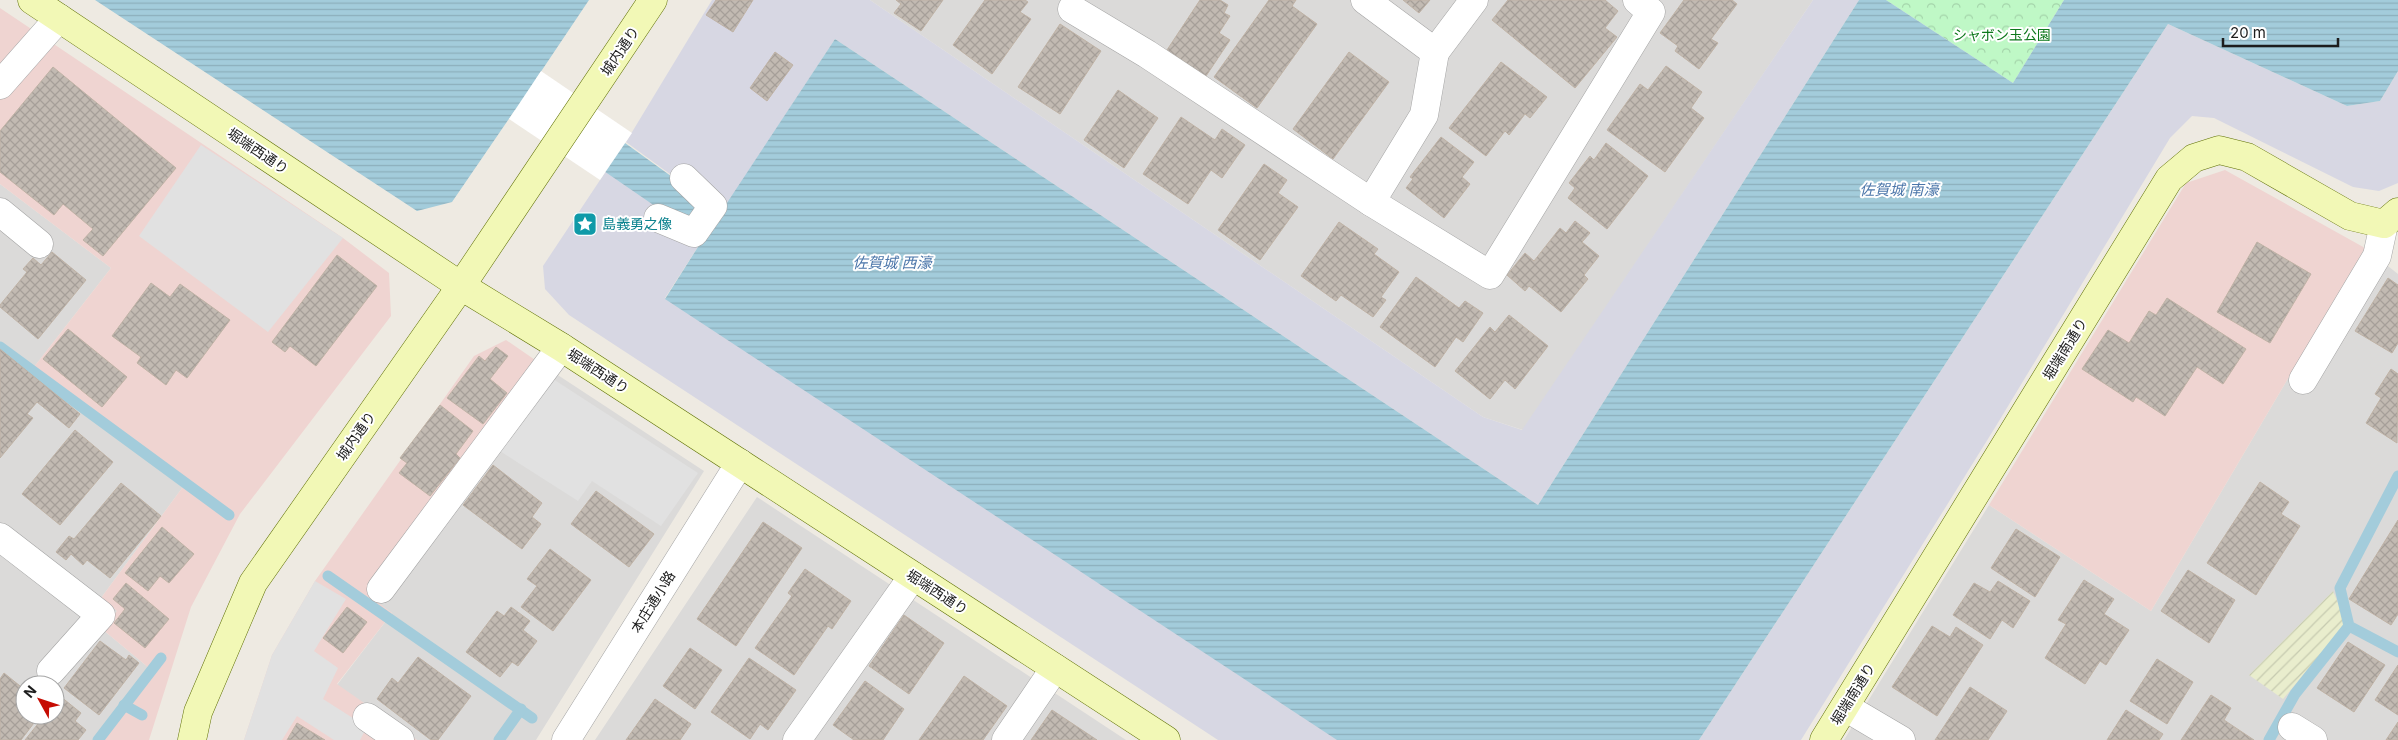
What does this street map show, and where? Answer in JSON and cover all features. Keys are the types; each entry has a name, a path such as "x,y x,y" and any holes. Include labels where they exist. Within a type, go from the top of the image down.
{"street":[{"name":"堀端西通り","path":"32,0 461,286 561,347 1166,740"},
{"name":"城内通り","path":"192,740 198,712 252,582 461,286 653,0"},
{"path":"1365,0 1434,52"},
{"path":"1371,202 1424,115 1434,52 1474,0"},
{"path":"1072,8 1147,54 1371,202 1490,275 1649,4"},
{"path":"0,85 59,18"},
{"name":"堀端南通り","path":"1824,740 2170,179 2194,158 2219,150 2248,157 2350,216 2393,227"},
{"path":"658,218 694,233 713,206 684,178"},
{"path":"0,212 38,244"},
{"path":"2303,380 2393,227"},
{"path":"381,589 561,347"},
{"name":"本庄通小路","path":"566,740 740,463"},
{"path":"0,536 101,615 51,671"},
{"path":"797,740 914,576"},
{"path":"1006,740 1054,668"},
{"path":"1845,707 1901,740"},
{"path":"366,718 400,740"}],"shaded area":[{"path":"712,0 870,0 1483,417 1522,430 1813,0 1859,0 1538,505 835,39 722,212 626,142"},
{"path":"870,0 1813,0 1523,430 1483,417"},
{"path":"0,8 343,238 389,273 391,316 240,514 191,607 149,740 103,740 155,673 102,629 117,611 101,598 188,480 34,367 111,268 0,184"},
{"path":"2168,24 2347,106 2380,101 2398,71 2398,183 2379,191 2353,187 2214,118 2192,116 2170,138 1996,426 1801,740 1699,740"},
{"path":"201,145 343,238 268,332 139,236"},
{"path":"2225,170 2365,248 2151,611 1989,505 2186,183"},
{"path":"606,171 703,239 665,298 1338,740 1218,740 569,315 545,289 543,266"},
{"path":"0,184 111,268 34,367 188,480 101,598 117,611 102,629 155,673 103,740 0,740"},
{"path":"2365,248 2398,274 2398,740 1844,740 1989,505 2151,611"},
{"path":"506,340 541,364 368,595 392,613 337,684 417,740 244,740 272,655 315,581 474,356"},
{"path":"541,364 704,471 536,740 417,740 337,685 392,613 368,596"},
{"path":"553,379 698,473 661,526 592,481 578,501 500,451"},
{"path":"757,497 1126,740 595,740"},
{"path":"315,581 346,599 314,651 338,668 323,699 367,727 360,740 334,740 297,716 282,740 244,740 272,655"}],"green space":[{"name":"シャボン玉公園","path":"1886,0 2064,0 2013,83"},
{"path":"2333,591 2346,623 2283,699 2249,675"}],"water":[{"path":"95,0 589,0 536,79 721,212 835,39 1538,505 1859,0 1886,0 2013,83 2064,0 2398,0 2398,71 2380,101 2347,106 2168,24 1699,740 1337,740 665,299 703,239 515,110 452,202 417,211"}],"pier":[{"path":"541,71 632,133 600,180 509,119"}],"building":[{"path":"716,0 753,0 733,32 706,15"},
{"path":"896,0 943,0 921,31 894,13 901,4"},
{"path":"985,0 1025,0 1028,2 1020,12 1031,19 992,74 953,45"},
{"path":"1200,0 1220,0 1228,5 1224,13 1230,16 1219,33 1230,40 1206,76 1167,50"},
{"path":"1269,0 1296,0 1292,6 1317,24 1257,108 1214,77"},
{"path":"1403,0 1430,0 1419,13"},
{"path":"1508,0 1605,0 1618,11 1605,28 1617,37 1575,88 1492,20"},
{"path":"1684,0 1732,0 1737,4 1711,39 1718,43 1699,69 1675,51 1678,46 1660,33"},
{"path":"1060,24 1101,51 1060,114 1018,87"},
{"path":"775,52 793,65 767,101 750,88"},
{"path":"1349,52 1389,82 1333,159 1293,129"},
{"path":"1501,62 1547,97 1530,118 1525,114 1509,135 1505,131 1486,156 1449,128"},
{"path":"1666,66 1702,92 1691,108 1704,118 1665,172 1607,130 1640,84 1648,90"},
{"path":"53,67 176,168 103,256 83,240 93,229 63,204 54,215 0,172 0,131"},
{"path":"1118,90 1158,118 1124,168 1084,140"},
{"path":"1181,117 1215,140 1222,129 1245,145 1222,178 1211,170 1188,204 1143,174"},
{"path":"1441,137 1474,162 1462,177 1470,184 1444,218 1406,188 1413,179 1410,177"},
{"path":"1606,143 1648,176 1607,229 1568,198 1575,188 1569,183 1590,156 1594,160"},
{"path":"1264,164 1287,180 1278,193 1298,207 1260,260 1218,230"},
{"path":"1575,221 1590,233 1582,242 1599,256 1584,275 1588,279 1561,312 1529,286 1525,291 1507,275 1525,253 1534,261 1560,228 1566,233"},
{"path":"1339,222 1378,249 1374,254 1399,272 1381,297 1386,300 1373,317 1341,295 1336,301 1301,276"},
{"path":"2257,242 2311,274 2270,343 2217,312"},
{"path":"52,252 86,280 38,339 0,305 27,272 23,269 33,258 41,265"},
{"path":"337,255 377,286 316,366 290,346 285,352 272,342"},
{"path":"1416,277 1459,308 1465,301 1483,313 1463,342 1456,337 1435,367 1380,327"},
{"path":"2388,278 2398,285 2398,343 2392,353 2355,331"},
{"path":"151,283 170,297 180,284 230,320 187,378 176,370 166,385 137,363 141,357 112,336"},
{"path":"2167,298 2246,349 2223,384 2197,367 2165,416 2136,397 2133,402 2082,369 2108,330 2129,343 2149,311 2156,315"},
{"path":"1509,315 1548,346 1515,389 1505,380 1490,399 1455,371 1490,327 1495,332"},
{"path":"68,329 127,377 102,407 43,359"},
{"path":"496,347 508,356 490,379 507,393 483,424 447,398 479,356 485,361"},
{"path":"0,349 80,414 69,428 37,402 27,414 33,418 0,458"},
{"path":"2391,369 2398,374 2397,443 2366,423 2381,398 2375,394"},
{"path":"440,405 473,431 456,454 460,458 430,496 399,473 407,463 400,458"},
{"path":"75,430 113,462 60,525 22,494"},
{"path":"493,465 542,503 532,517 541,524 522,549 463,505"},
{"path":"2260,482 2289,502 2281,514 2300,526 2256,595 2207,563"},
{"path":"121,483 161,516 110,578 87,560 83,565 71,554 66,560 56,552 69,536 74,539"},
{"path":"596,491 654,534 629,567 571,524"},
{"path":"2398,520 2398,614 2391,625 2349,599"},
{"path":"763,522 802,548 736,646 697,619"},
{"path":"162,527 194,554 169,583 160,576 148,591 125,573"},
{"path":"2016,529 2060,557 2035,597 1991,568"},
{"path":"550,549 591,580 553,631 521,607 537,586 527,579"},
{"path":"805,569 851,601 832,629 828,626 794,675 755,648 792,596 788,593"},
{"path":"2188,570 2235,600 2209,643 2161,611"},
{"path":"2084,580 2114,599 2104,614 2129,630 2106,665 2100,661 2085,684 2045,658 2066,624 2058,620"},
{"path":"1998,581 2030,601 2013,628 2002,620 1990,639 1953,615 1974,583 1990,592"},
{"path":"126,583 169,619 145,648 114,623 125,609 113,599"},
{"path":"347,607 367,622 343,653 323,638"},
{"path":"511,607 530,621 523,630 537,641 518,666 512,662 500,677 466,652 497,611 504,616"},
{"path":"904,615 944,643 909,694 869,666"},
{"path":"1932,626 1950,637 1956,627 1983,645 1937,716 1892,687"},
{"path":"100,641 126,660 129,655 139,663 99,715 65,689"},
{"path":"2348,642 2385,665 2354,712 2317,688"},
{"path":"690,648 722,670 695,709 663,686"},
{"path":"418,657 471,696 438,740 431,740 377,699 392,678 398,683"},
{"path":"749,658 796,690 768,730 760,724 750,739 711,712"},
{"path":"2157,659 2193,682 2167,724 2130,701"},
{"path":"2398,665 2398,715 2375,700"},
{"path":"4,673 15,682 15,725 32,725 21,740 0,740 0,679"},
{"path":"964,676 1007,706 983,740 919,740"},
{"path":"865,681 904,709 883,740 854,740 833,725"},
{"path":"1970,687 2007,711 1988,740 1935,740"},
{"path":"2211,695 2231,708 2224,720 2254,740 2181,740"},
{"path":"655,699 691,724 680,740 626,740"},
{"path":"65,700 81,713 75,721 86,730 78,740 25,740 37,725 65,725"},
{"path":"1052,710 1097,740 1031,740"},
{"path":"2126,710 2163,734 2159,740 2107,740"},
{"path":"2398,722 2398,740 2386,740"},
{"path":"297,723 325,740 287,740"}],"waterway":[{"path":"0,347 229,515"},
{"path":"2398,476 2340,588 2349,626 2398,652"},
{"path":"328,576 532,718"},
{"path":"2269,740 2295,694 2349,626"},
{"path":"98,740 161,658"},
{"path":"124,705 142,715"},
{"path":"499,740 521,709"}],"place":[{"name":"島義勇之像","path":"585,224"}],"water label":[{"name":"佐賀城 南濠","path":"1899,190"},
{"name":"佐賀城 西濠","path":"892,263"}]}
